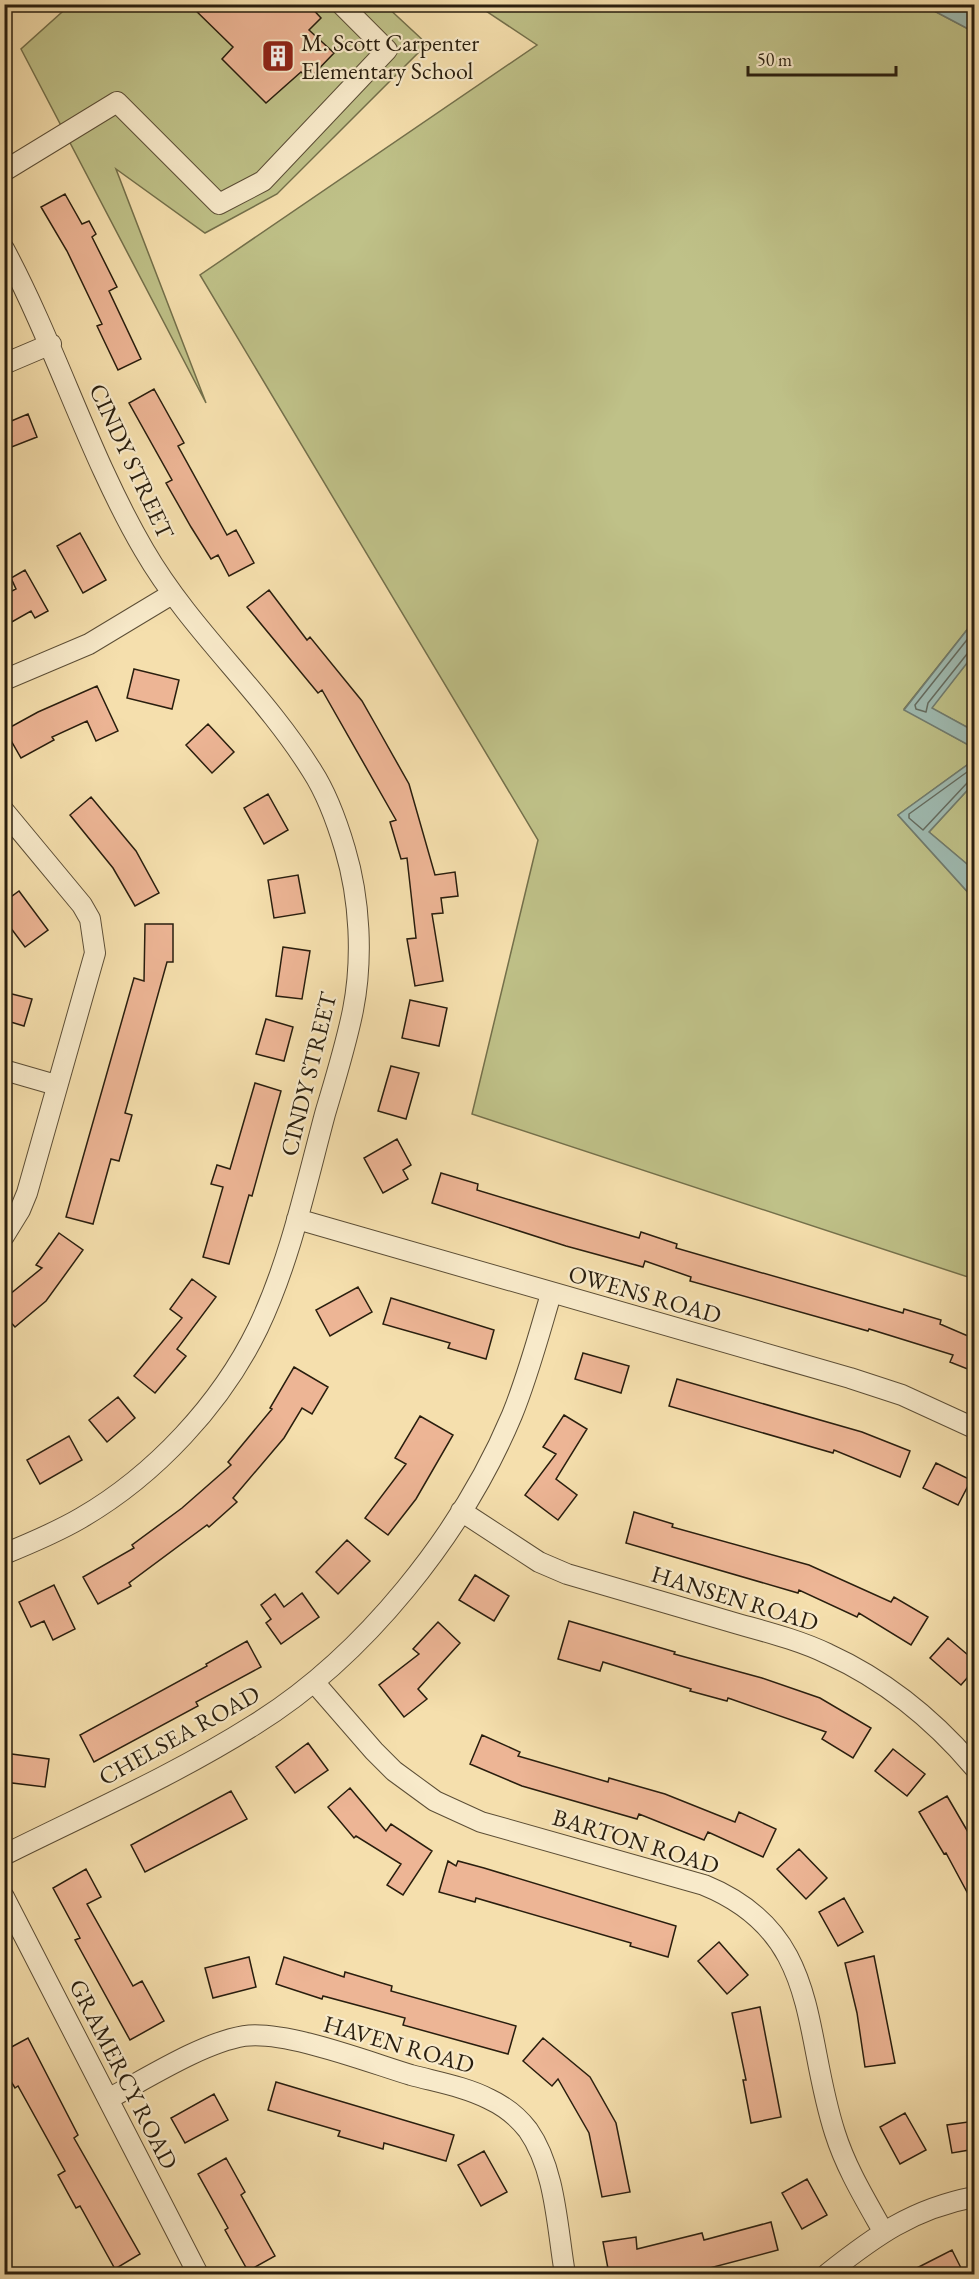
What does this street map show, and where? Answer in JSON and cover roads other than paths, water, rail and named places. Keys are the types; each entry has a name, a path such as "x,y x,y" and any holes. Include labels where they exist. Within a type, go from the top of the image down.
{"street":[{"path":"4,171 117,102 219,204 263,181 387,50 342,4"},
{"name":"CINDY STREET","path":"4,249 51,344 118,501 145,551 172,594 314,773 336,822 352,877 358,956 353,1012 297,1219 258,1327 222,1385 177,1440 136,1480 84,1516 4,1554"},
{"path":"4,364 51,344"},
{"path":"4,680 89,644 172,594"},
{"path":"4,812 64,881 90,918 95,953 27,1193 20,1210 4,1236"},
{"path":"4,1070 56,1085"},
{"name":"OWENS ROAD","path":"297,1219 552,1294 850,1377 902,1395 975,1428"},
{"name":"CHELSEA ROAD","path":"4,1855 200,1757 256,1724 314,1682 387,1611 461,1511 512,1414 552,1294"},
{"name":"HANSEN ROAD","path":"461,1511 539,1562 567,1574 790,1639 826,1653 864,1672 900,1696 975,1767"},
{"name":"BARTON ROAD","path":"314,1682 394,1771 435,1800 481,1822 704,1885 724,1893 760,1920 777,1938 801,1983 835,2132 852,2175 883,2231"},
{"name":"GRAMERCY ROAD","path":"4,1897 198,2274"},
{"name":"HAVEN ROAD","path":"108,2099 209,2047 231,2039 257,2035 295,2041 477,2093 510,2112 528,2131 537,2145 550,2186 565,2274"},
{"path":"827,2274 883,2231 932,2207 975,2197"}],"water":[{"path":"923,5 974,5 974,32"},
{"path":"974,621 974,654 932,708 974,731 974,748 904,710"},
{"path":"974,760 974,783 929,832 974,870 974,899 898,815"}],"place":[{"name":"M. Scott Carpenter Elementary School","path":"278,56"}]}
